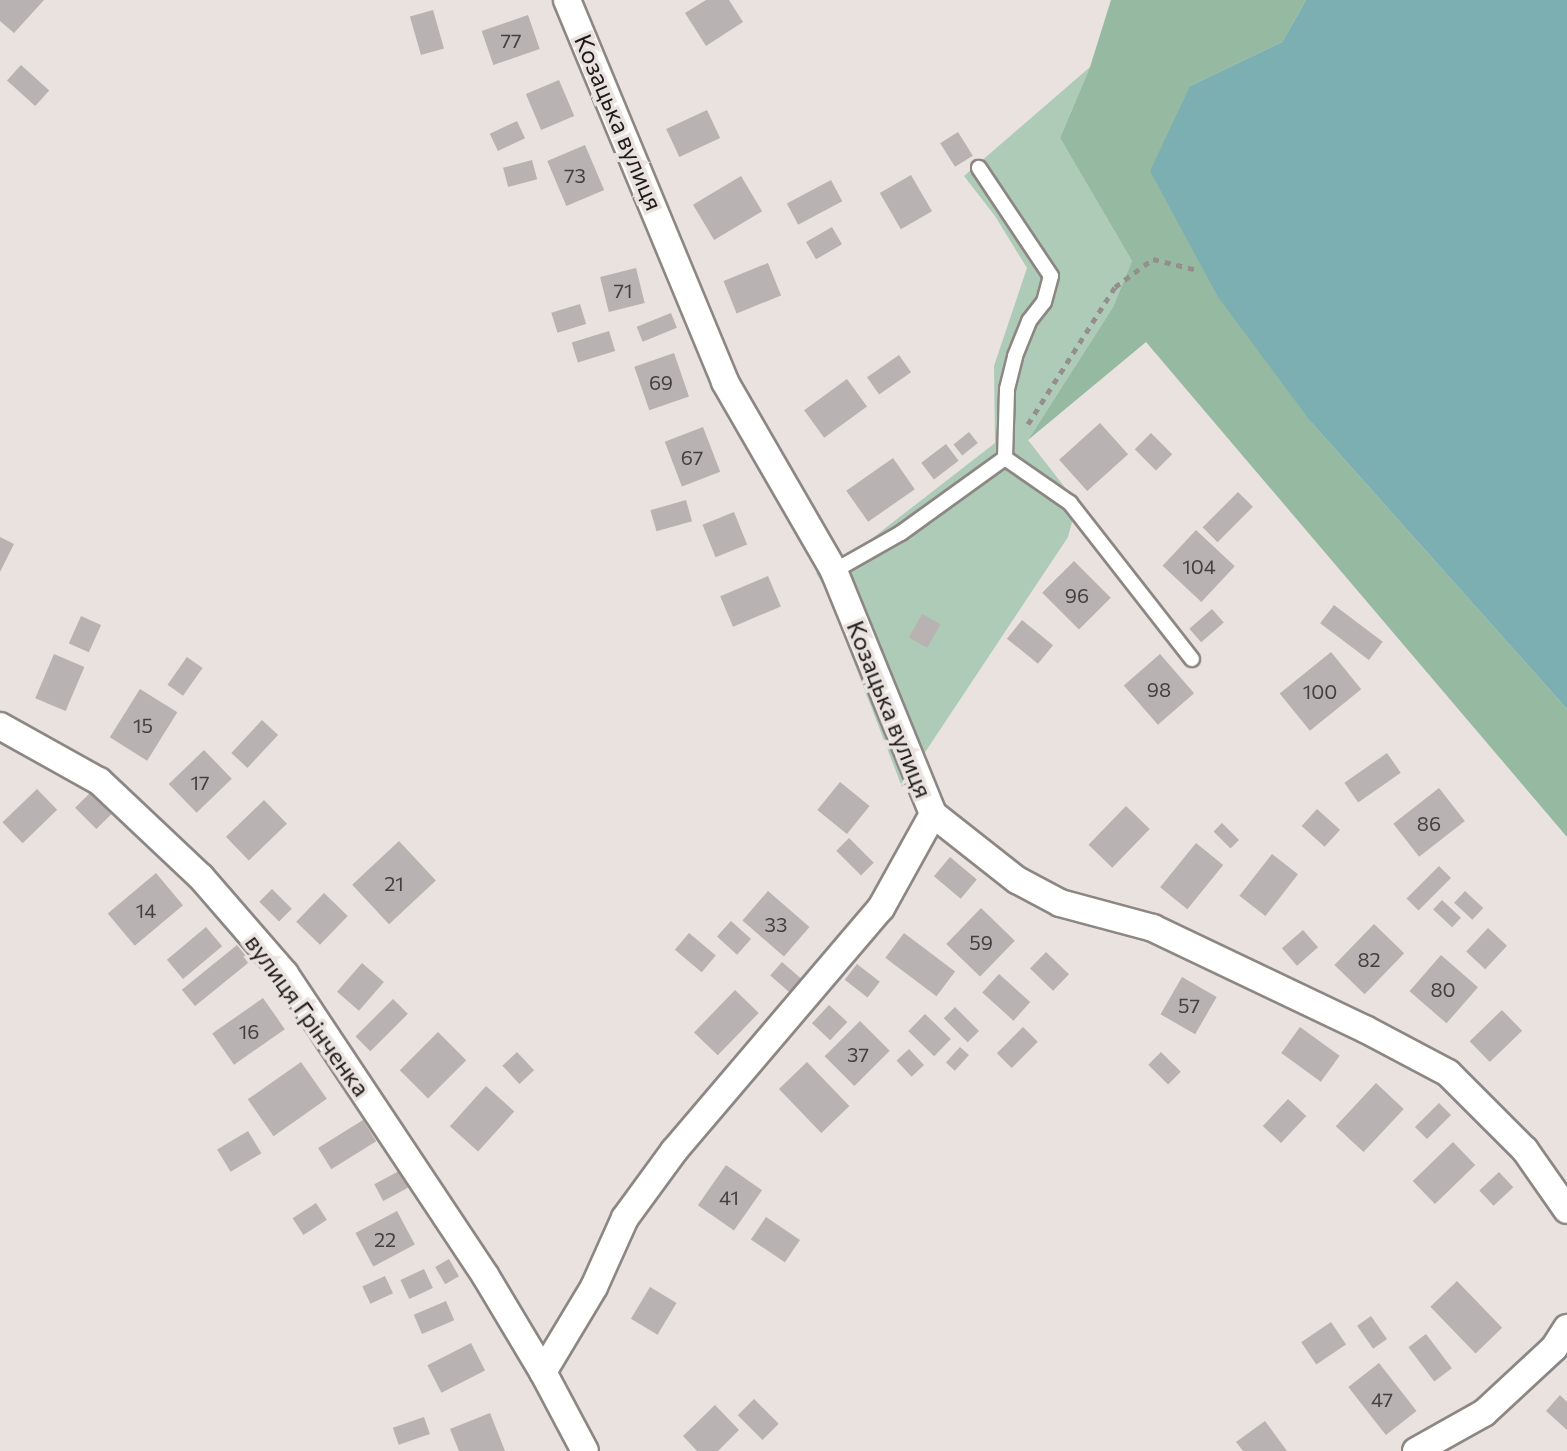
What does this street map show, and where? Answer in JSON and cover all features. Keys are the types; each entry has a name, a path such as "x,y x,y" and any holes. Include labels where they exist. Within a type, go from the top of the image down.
{"street":[{"name":"Козацька вулиця","path":"567,0 725,382 834,571 933,814 1017,880 1060,903 1153,928 1365,1029 1448,1073 1525,1150 1567,1210"},
{"name":"вулиця Грінченка","path":"0,726 99,781 201,877 285,974 468,1249 543,1372 585,1451"},
{"path":"543,1372 594,1287 625,1218 674,1151 881,908 933,814"},
{"path":"1416,1451 1484,1413 1554,1348 1567,1328"}],"lane":[{"path":"979,168 1051,276 1044,302 1029,321 1015,356 1007,389 1005,458"},
{"path":"834,571 901,533 1005,458"},
{"path":"1005,458 1070,503 1192,659"}],"path":[{"path":"1005,458 1115,287 1153,259 1197,270"}],"green space":[{"path":"1111,0 1306,0 1282,42 1190,86 1311,422 1567,709 1567,837 1146,342 1028,440 1113,307 1132,261 1060,138 1090,67"},
{"path":"1090,67 1060,138 1132,261 1113,307 1028,440 1077,503 1068,537 902,787 827,592 816,573 861,547 995,443 994,366 1027,268 995,216 964,176"}],"water":[{"path":"1306,0 1567,0 1567,709 1311,422 1218,297 1150,171 1190,86 1282,42"}],"building":[{"path":"0,0 44,0 14,33 0,21"},
{"path":"706,0 729,0 743,22 706,46 685,13"},
{"path":"433,10 444,48 421,55 410,17"},
{"path":"528,15 540,49 493,65 482,31"},
{"path":"21,65 49,90 35,106 7,81"},
{"path":"559,80 574,116 541,130 526,94"},
{"path":"707,110 720,138 679,157 666,129"},
{"path":"517,121 525,138 498,151 490,134"},
{"path":"958,132 973,156 955,167 940,143"},
{"path":"585,145 604,190 566,206 547,161"},
{"path":"532,160 537,179 508,187 503,168"},
{"path":"911,175 932,211 901,229 880,193"},
{"path":"741,176 762,211 714,240 693,205"},
{"path":"831,180 842,201 798,225 787,203"},
{"path":"832,227 842,244 816,259 806,242"},
{"path":"768,263 781,295 737,313 723,281"},
{"path":"636,268 645,303 609,312 600,277"},
{"path":"580,304 586,324 557,333 551,313"},
{"path":"671,313 677,328 643,342 637,327"},
{"path":"609,331 615,351 578,362 572,342"},
{"path":"674,353 689,396 649,410 634,367"},
{"path":"899,355 911,372 879,395 867,377"},
{"path":"847,379 867,407 824,438 804,410"},
{"path":"1100,423 1128,454 1087,491 1059,460"},
{"path":"703,427 720,472 682,487 665,442"},
{"path":"969,432 978,443 962,455 953,445"},
{"path":"1151,433 1172,454 1156,470 1135,449"},
{"path":"946,444 959,461 934,479 921,463"},
{"path":"893,458 915,489 868,522 846,491"},
{"path":"1238,492 1253,507 1217,542 1203,527"},
{"path":"686,500 692,521 656,531 650,510"},
{"path":"734,512 747,544 716,557 702,525"},
{"path":"1196,530 1235,566 1201,602 1163,566"},
{"path":"0,537 14,544 0,572"},
{"path":"1074,561 1111,598 1079,630 1042,593"},
{"path":"768,576 781,606 733,627 720,596"},
{"path":"1334,605 1383,642 1369,660 1320,623"},
{"path":"1212,609 1224,623 1201,642 1189,629"},
{"path":"922,614 940,624 927,648 909,638"},
{"path":"81,616 101,625 89,652 69,643"},
{"path":"1022,620 1053,645 1038,664 1007,639"},
{"path":"1331,652 1361,689 1310,731 1280,694"},
{"path":"54,654 84,667 66,711 35,698"},
{"path":"1160,654 1194,693 1158,725 1124,685"},
{"path":"187,657 203,668 183,696 167,685"},
{"path":"140,689 177,712 147,761 110,737"},
{"path":"262,720 278,735 247,768 231,753"},
{"path":"204,750 232,779 197,813 169,784"},
{"path":"1387,753 1401,773 1358,802 1344,783"},
{"path":"840,782 870,806 847,834 817,810"},
{"path":"1439,788 1465,821 1419,857 1393,824"},
{"path":"37,789 57,810 23,843 2,822"},
{"path":"90,793 111,814 96,829 75,808"},
{"path":"264,800 287,824 249,861 226,837"},
{"path":"1126,806 1150,829 1112,868 1088,845"},
{"path":"1317,809 1340,830 1325,847 1302,826"},
{"path":"1222,823 1239,840 1230,848 1214,831"},
{"path":"849,838 874,863 861,875 836,851"},
{"path":"399,841 436,880 389,924 352,885"},
{"path":"1196,843 1223,865 1187,909 1160,887"},
{"path":"1272,854 1298,874 1265,916 1239,896"},
{"path":"950,857 977,879 961,899 934,876"},
{"path":"1439,866 1451,878 1418,911 1406,899"},
{"path":"156,873 183,905 135,946 108,913"},
{"path":"272,889 292,909 279,922 259,902"},
{"path":"768,891 810,927 784,957 742,920"},
{"path":"1465,891 1483,908 1472,920 1454,903"},
{"path":"324,893 348,916 320,945 296,922"},
{"path":"1442,900 1461,918 1452,927 1433,910"},
{"path":"981,908 1015,941 980,977 946,944"},
{"path":"731,921 751,939 737,955 717,937"},
{"path":"1374,924 1404,953 1365,994 1334,965"},
{"path":"206,927 222,946 183,979 167,960"},
{"path":"1488,928 1507,946 1485,969 1466,951"},
{"path":"1303,930 1318,947 1297,966 1282,948"},
{"path":"689,933 716,955 702,972 675,950"},
{"path":"904,933 955,972 936,996 885,958"},
{"path":"237,945 250,961 195,1006 182,990"},
{"path":"1046,952 1069,974 1053,991 1030,969"},
{"path":"1441,955 1478,987 1446,1023 1410,991"},
{"path":"782,962 806,983 794,997 770,976"},
{"path":"362,963 384,982 359,1011 337,992"},
{"path":"857,964 880,982 868,998 845,980"},
{"path":"999,974 1030,1002 1013,1021 982,993"},
{"path":"1182,977 1217,997 1195,1034 1160,1014"},
{"path":"735,990 759,1013 718,1055 694,1032"},
{"path":"263,998 285,1029 234,1065 212,1034"},
{"path":"393,999 408,1014 370,1051 356,1036"},
{"path":"829,1005 847,1022 830,1040 812,1023"},
{"path":"955,1007 979,1031 968,1042 944,1018"},
{"path":"1502,1010 1522,1031 1490,1062 1470,1041"},
{"path":"925,1014 951,1039 934,1056 908,1031"},
{"path":"860,1021 890,1051 854,1086 825,1056"},
{"path":"1023,1027 1038,1042 1012,1068 997,1053"},
{"path":"1300,1027 1340,1056 1321,1082 1281,1053"},
{"path":"438,1032 466,1060 428,1098 400,1070"},
{"path":"960,1047 969,1055 955,1071 946,1063"},
{"path":"909,1049 924,1065 912,1077 897,1061"},
{"path":"517,1052 534,1070 519,1084 502,1066"},
{"path":"1161,1052 1181,1072 1168,1085 1148,1065"},
{"path":"301,1062 327,1099 274,1136 248,1099"},
{"path":"807,1062 849,1106 821,1133 779,1089"},
{"path":"1376,1083 1404,1109 1364,1152 1336,1126"},
{"path":"486,1086 514,1111 478,1152 450,1126"},
{"path":"1288,1099 1306,1116 1281,1143 1263,1126"},
{"path":"1439,1103 1451,1115 1427,1139 1415,1127"},
{"path":"363,1120 376,1141 331,1169 318,1148"},
{"path":"248,1131 261,1153 231,1172 217,1150"},
{"path":"1453,1142 1475,1165 1435,1204 1413,1181"},
{"path":"726,1165 762,1190 734,1230 698,1205"},
{"path":"399,1171 408,1188 383,1201 374,1184"},
{"path":"1499,1172 1513,1187 1494,1206 1479,1190"},
{"path":"316,1203 327,1220 303,1235 293,1218"},
{"path":"397,1211 415,1245 373,1267 356,1233"},
{"path":"766,1217 800,1240 785,1262 751,1239"},
{"path":"449,1259 459,1276 445,1284 435,1267"},
{"path":"424,1269 433,1288 409,1299 400,1280"},
{"path":"385,1276 393,1293 370,1304 362,1287"},
{"path":"1457,1281 1502,1328 1476,1353 1430,1307"},
{"path":"650,1287 677,1303 658,1335 631,1319"},
{"path":"446,1301 454,1320 422,1334 414,1315"},
{"path":"1371,1316 1387,1339 1373,1349 1357,1326"},
{"path":"1331,1322 1346,1344 1316,1365 1301,1342"},
{"path":"1426,1334 1452,1368 1434,1382 1408,1347"},
{"path":"471,1343 485,1371 441,1393 427,1365"},
{"path":"1379,1363 1417,1411 1386,1435 1348,1387"},
{"path":"1560,1395 1567,1402 1567,1430 1546,1411"},
{"path":"754,1399 779,1424 762,1440 738,1415"},
{"path":"715,1405 739,1430 718,1451 697,1451 683,1436"},
{"path":"490,1413 505,1451 459,1451 450,1429"},
{"path":"424,1417 430,1434 399,1445 393,1428"},
{"path":"1265,1421 1287,1451 1243,1451 1236,1442"}]}
